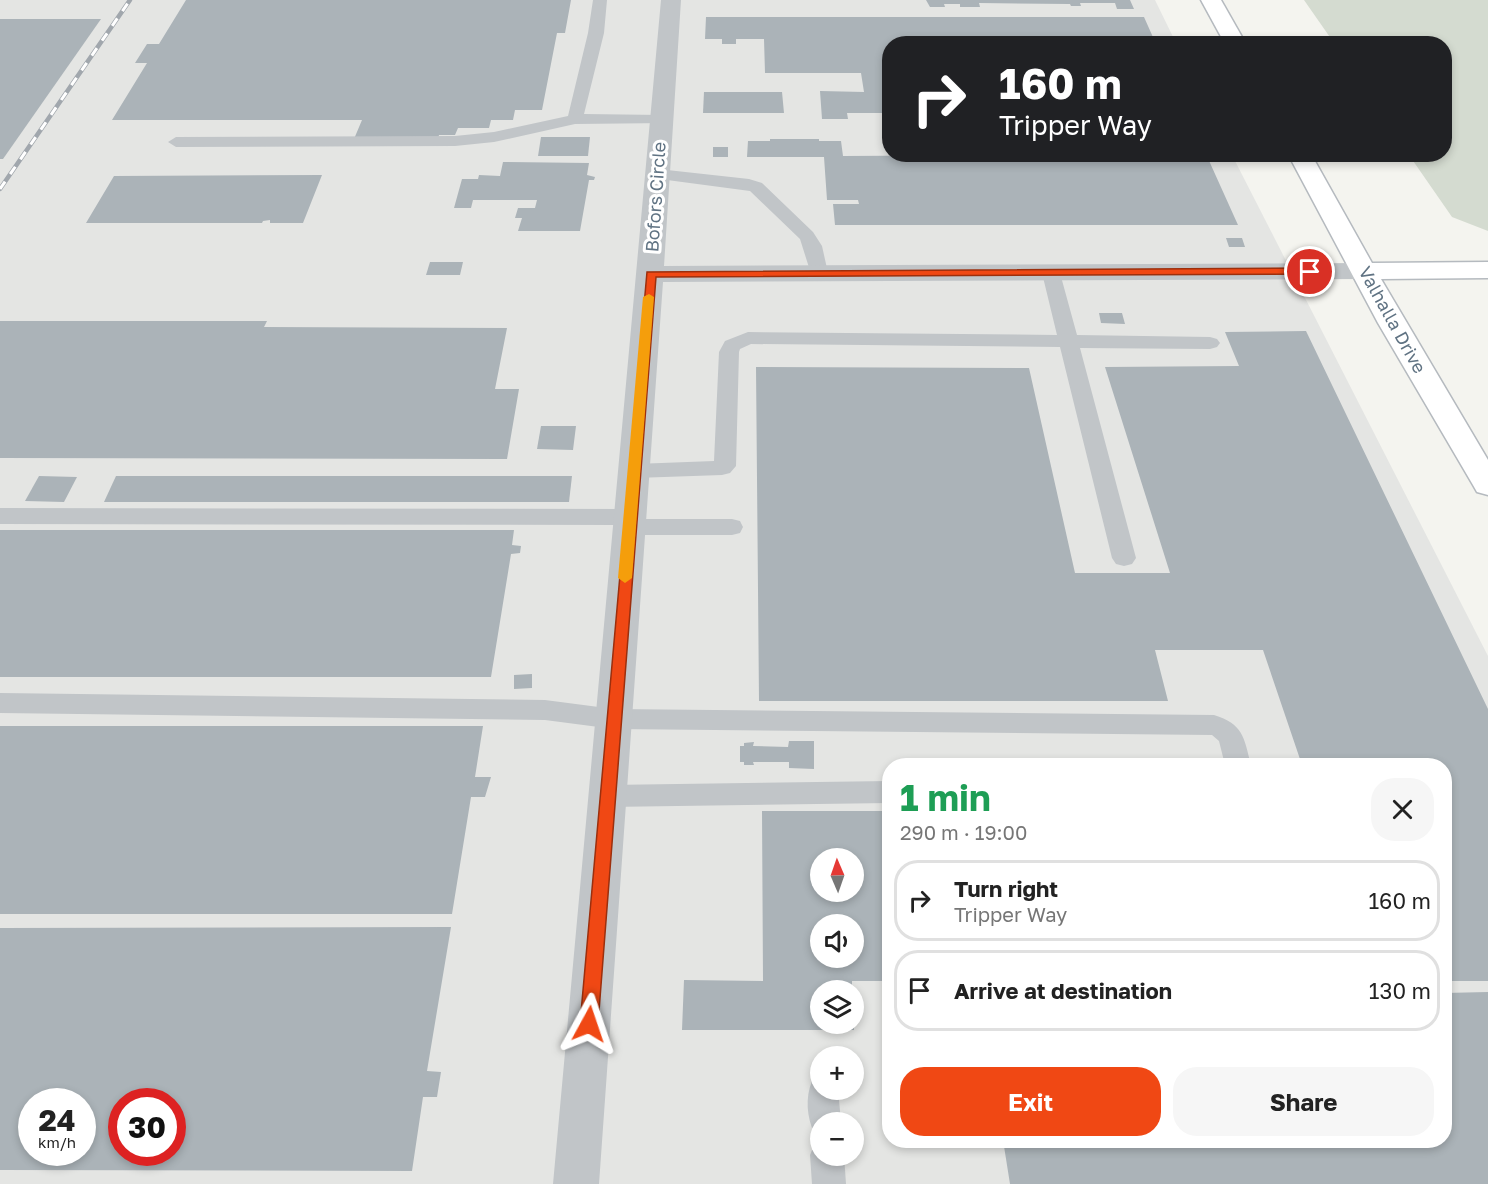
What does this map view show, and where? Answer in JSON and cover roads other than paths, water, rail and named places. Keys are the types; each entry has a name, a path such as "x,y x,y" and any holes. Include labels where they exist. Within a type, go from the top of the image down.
{"main road":[{"path":"1211,0 1231,36"},
{"name":"Valhalla Drive","path":"1304,162 1398,333 1488,485"},
{"path":"1365,271 1488,270"}],"street":[{"name":"Bofors Circle","path":"576,1184 671,0"},
{"path":"650,274 1365,271"}],"lane":[{"path":"575,119 596,33 600,0"},
{"path":"176,141 454,141 494,137 575,119 662,120"},
{"path":"658,174 703,177 756,187 807,236 813,246 819,273"},
{"path":"1051,273 1124,558"},
{"path":"635,471 722,468 725,465 729,352 732,345 739,340 748,338 1210,343"},
{"path":"0,516 630,522 732,527"},
{"path":"0,703 545,710 614,719 1214,725 1228,732 1236,758"},
{"path":"608,796 882,792"},
{"path":"828,1166 829,1184"}],"railway":[{"path":"0,189 130,0"}]}
